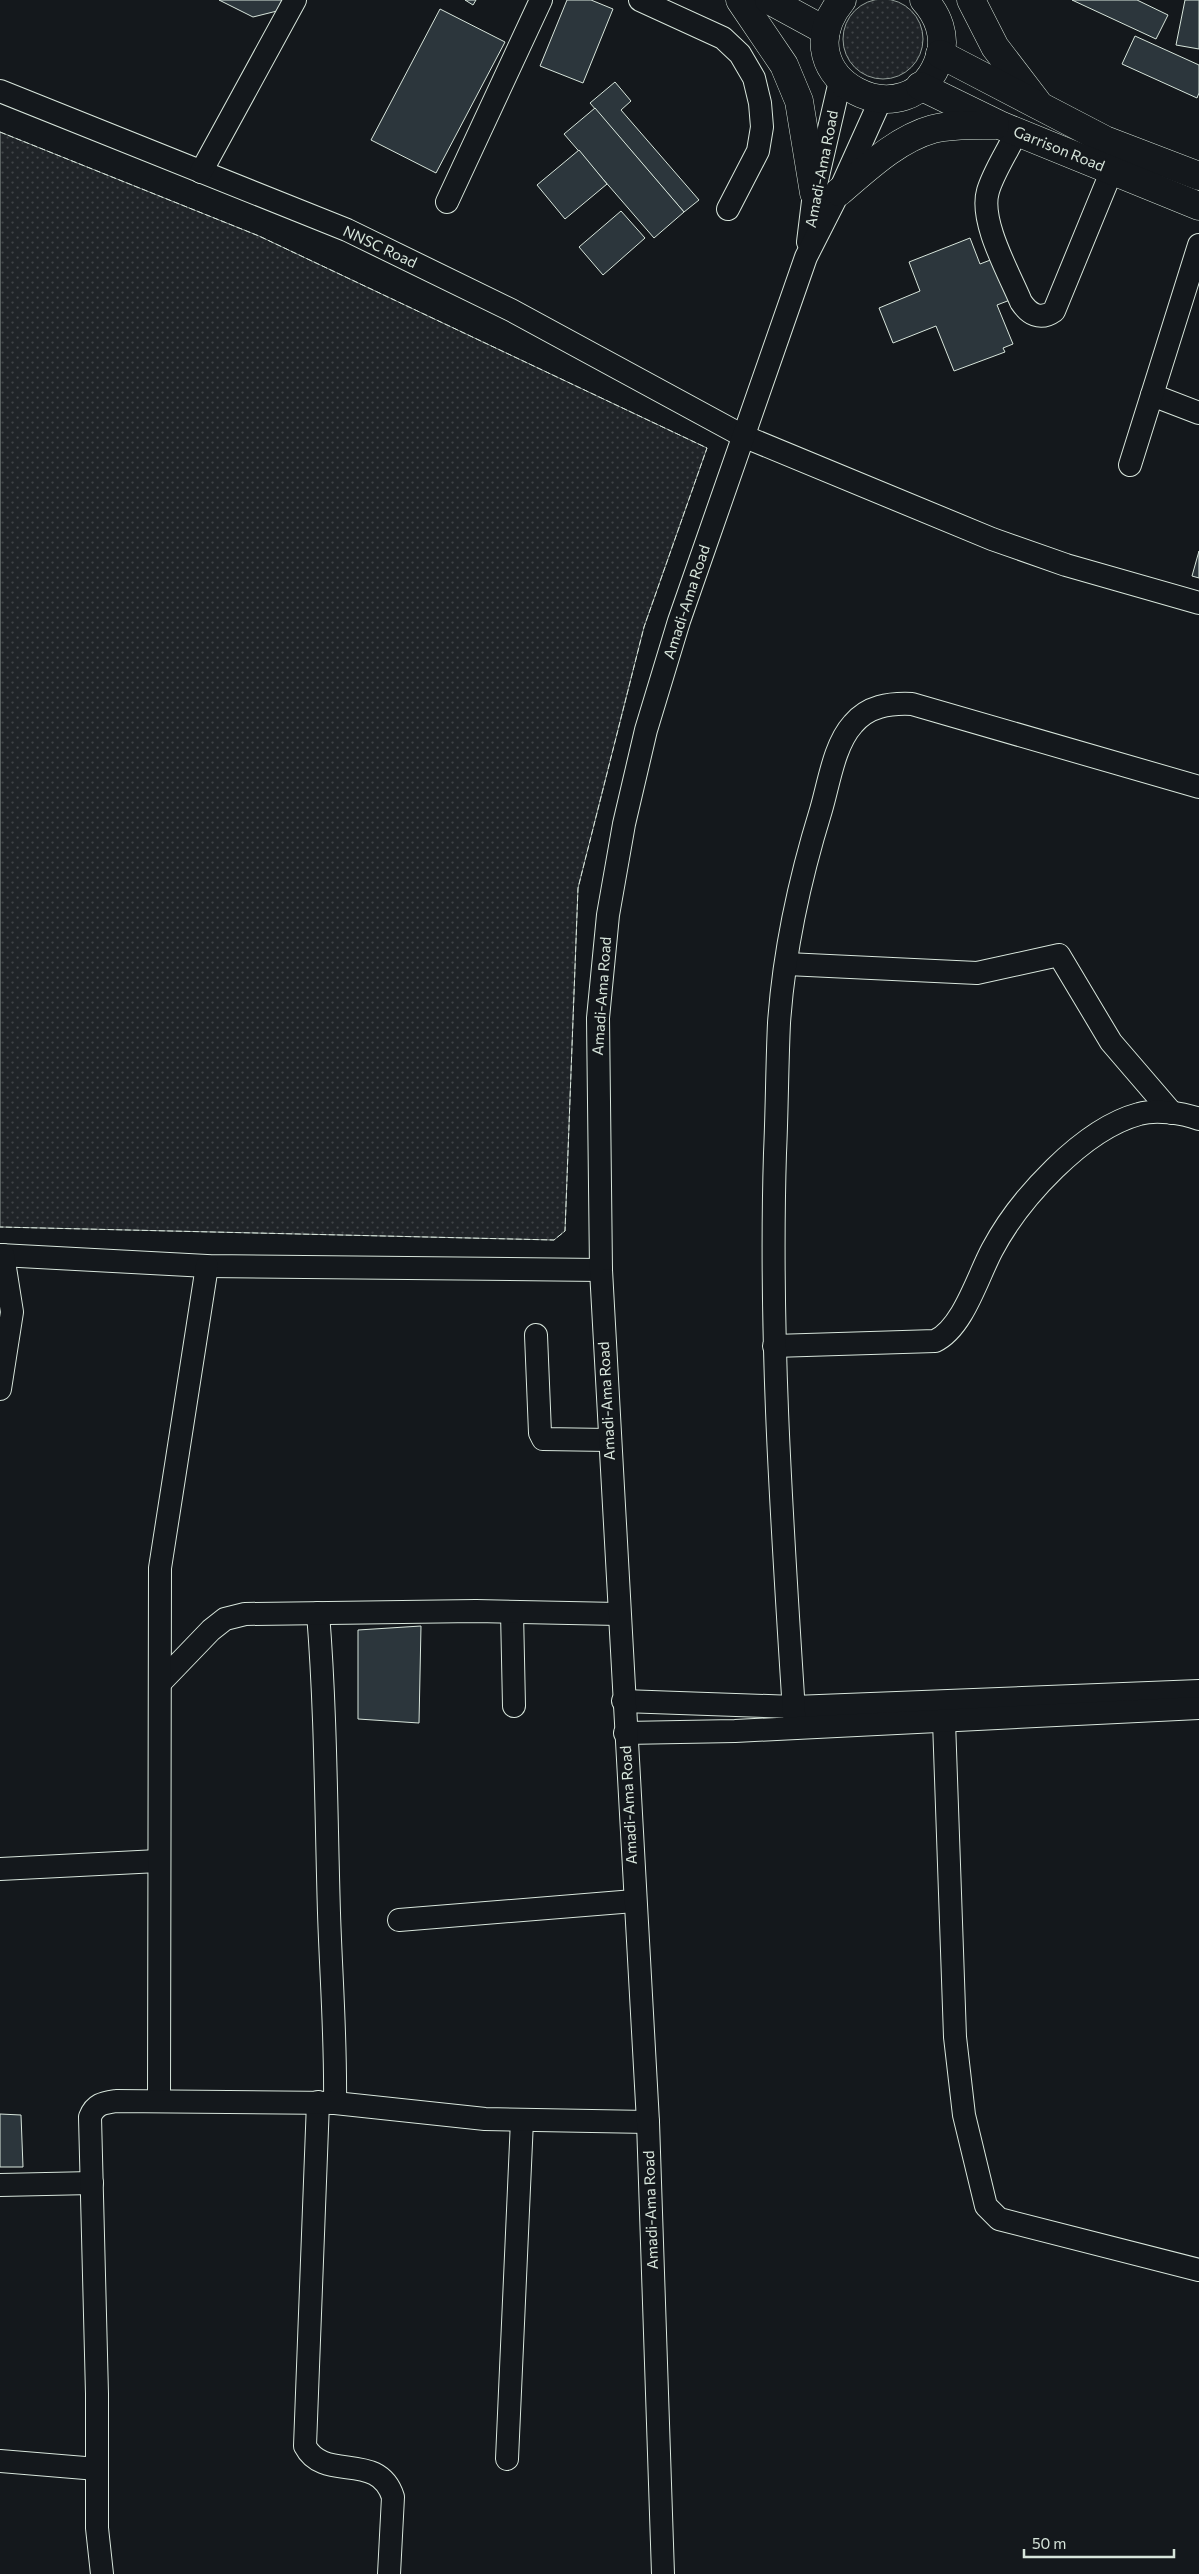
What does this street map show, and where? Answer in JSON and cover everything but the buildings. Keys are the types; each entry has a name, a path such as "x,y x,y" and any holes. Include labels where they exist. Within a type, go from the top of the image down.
{"main road":[{"path":"740,0 784,65 799,101 827,192 898,146 932,130 968,125 1009,128"},
{"path":"769,0 826,31"},
{"path":"842,0 829,20 826,31 826,52 829,63 840,81 859,94 881,99 908,94 920,86 929,77 940,54 940,25 924,0"},
{"path":"971,0 977,16 995,47 1042,109"},
{"name":"Garrison Road","path":"940,54 1042,109 1105,140 1199,176"},
{"name":"Garrison Road","path":"920,86 1009,128 1199,206"}],"street":[{"path":"201,172 295,0"},
{"path":"446,202 540,0"},
{"path":"640,0 723,38 740,54 754,78 760,103 762,126 758,151 728,209"},
{"name":"Amadi-Ama Road","path":"663,2574 648,2122 634,1901 600,1270 598,1018 608,915 624,824 646,730 680,621 827,192 840,81"},
{"name":"NNSC Road","path":"0,91 347,230 510,310 744,436 992,539 1066,565 1199,603"},
{"name":"Amadi-Ama Road","path":"827,192 881,99"},
{"path":"1009,128 988,191 986,205 988,222 1021,302 1027,312 1034,315 1048,315 1054,310 1112,170"},
{"path":"1130,465 1152,395 1195,274 1199,245"},
{"path":"1152,395 1199,413"},
{"path":"794,1718 776,1433 774,1346 772,1242 779,1030 794,915 811,844 840,747 851,725 877,707 894,703 912,704 1199,787"},
{"path":"787,964 977,972 1059,955 1111,1042 1172,1113"},
{"path":"774,1346 935,1341 945,1336 956,1324 993,1248 1023,1202 1061,1162 1110,1125 1141,1113 1172,1113 1199,1119"},
{"path":"0,1389 12,1312 2,1255 207,1266 600,1270"},
{"path":"159,2101 160,1568 207,1266"},
{"path":"536,1335 540,1433 543,1439 609,1440"},
{"path":"160,1683 211,1630 225,1619 245,1614 512,1612 618,1614"},
{"path":"512,1612 514,1706"},
{"path":"318,1613 324,1683 329,1914 336,2056 326,2102 305,2446 310,2456 322,2462 375,2473 390,2487 393,2497 389,2574"},
{"path":"625,1733 794,1718 1199,1691"},
{"path":"623,1701 794,1718 944,1721 1199,1708"},
{"path":"944,1721 955,2038 964,2115 986,2206 999,2219 1199,2270"},
{"path":"0,1869 158,1861"},
{"path":"399,1920 634,1901"},
{"path":"102,2574 97,2528 90,2117 94,2108 103,2103 116,2101 326,2102 484,2119 648,2122"},
{"path":"507,2459 522,2120"},
{"path":"0,2185 92,2183"},
{"path":"0,2460 97,2469"}],"shaded area":[{"path":"875,-1 891,-1 912,10 923,31 923,47 912,68 891,79 875,79 861,73 849,61 843,47 843,31 849,17 861,5"},
{"path":"0,132 259,236 707,448 644,627 578,888 565,1231 554,1240 0,1227"}],"fence":[{"path":"0,132 259,236 707,448 644,627 578,888 565,1231 554,1240 0,1227"}]}
